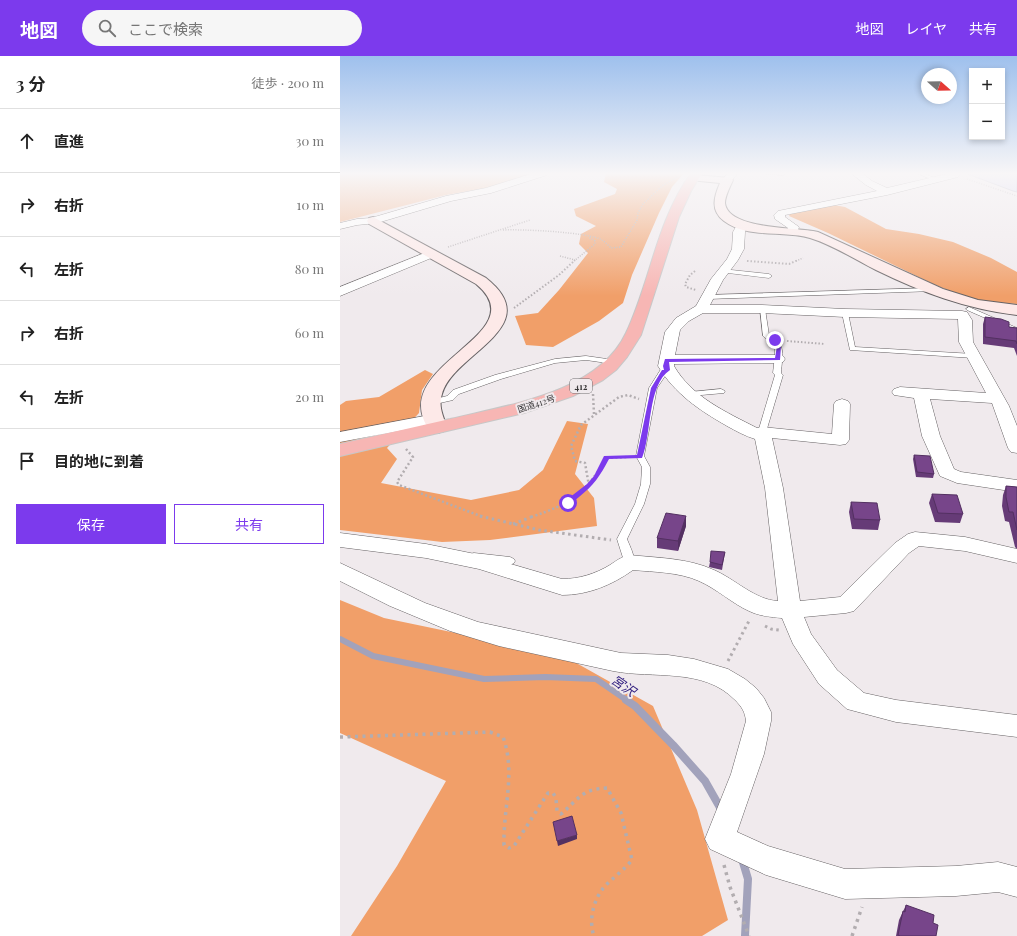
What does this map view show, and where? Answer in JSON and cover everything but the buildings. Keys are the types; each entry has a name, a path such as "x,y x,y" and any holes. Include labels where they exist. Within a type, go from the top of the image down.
{"highway":[{"name":"国道412号","path":"340,450 395,437 434,416 517,409 543,401 587,384 614,362 624,350 636,330 673,214"}],"street":[{"path":"340,226 357,222 374,222 393,214"},
{"path":"725,214 742,225 805,233 822,239 951,298 974,311"},
{"path":"781,214 780,219 792,225 794,227 793,231"},
{"path":"340,437 434,416 435,388 440,380 488,335 497,321 500,311 496,297 488,286 374,222"},
{"path":"742,225 739,232 738,249 733,258 722,271 707,299 674,328 672,332 667,365 690,394 697,400 751,432 757,434 762,432 840,440 842,404"},
{"path":"340,292 430,253"},
{"path":"707,299 762,309 845,313 1017,310"},
{"path":"974,311 965,320 966,342 1005,404 1017,448"},
{"path":"667,365 778,359"},
{"path":"900,392 1005,404"},
{"path":"921,394 931,436 946,472 957,477 1017,486"},
{"path":"762,432 774,488 794,619 801,638 828,677 856,701 896,711 1017,726"},
{"path":"340,540 426,551 501,567 562,586 575,587 591,583 616,571 629,562 685,568 706,575 727,586 756,605 771,609 794,619 846,605 902,548 916,539 965,544 1017,556"},
{"path":"340,571 373,590 423,612 498,636 630,664 669,665 699,670 720,677 746,694 758,714 758,728 720,839 766,860 845,884 956,882 998,877 1017,882"}],"lane":[{"path":"722,271 769,276"},
{"path":"707,299 932,290"},
{"path":"762,309 766,336 775,340 779,346 777,373 779,375 762,432"},
{"path":"974,311 997,316 1017,324"},
{"path":"974,311 1017,330"},
{"path":"845,313 852,349 974,356"},
{"path":"434,416 456,392 485,381 555,361 586,358 614,362"},
{"path":"629,562 628,554 622,539 642,497 647,479 646,468 640,456 653,388 667,365"},
{"path":"690,394 721,391"},
{"path":"468,560 476,555 510,561"}],"path":[{"path":"503,230 561,232 600,239 611,248 621,247 638,214"},
{"path":"430,253 530,220"},
{"path":"500,311 509,310 521,304 559,275 596,243 590,239 592,237"},
{"path":"560,256 575,260"},
{"path":"733,258 789,264 803,258"},
{"path":"695,271 685,284 686,287 694,290 707,299"},
{"path":"775,340 825,344"},
{"path":"589,486 585,463 575,461 571,446 581,425 619,397 628,395 639,399 652,393"},
{"path":"395,437 413,457 397,482 399,485 470,513 513,524 559,533 617,540 622,539"},
{"path":"513,524 562,506 580,494 597,476 606,458 640,456"},
{"path":"720,677 751,616"},
{"path":"760,619 765,626 782,631 794,619"},
{"path":"340,737 490,732 502,737 507,746 509,778 502,832 504,845 509,848 514,846 548,793 553,793 556,798 557,811 561,814 585,791 595,788 607,788 613,796 628,835 632,860 627,868 601,891 590,921 591,932 594,936"},
{"path":"720,839 721,850 730,887 749,936"},
{"path":"852,936 869,883"}],"shaded area":[{"path":"340,214 371,214 340,222"},
{"path":"575,214 659,214 632,275 623,303 599,321 553,347 526,345 515,316 538,313 559,290 588,253 579,244 581,234 596,226 576,216"},
{"path":"790,214 858,214 886,229 919,234 953,242 991,258 1017,272 1017,304 981,301 965,297 933,284 828,233 789,216"},
{"path":"425,370 433,374 422,390 419,413 387,448 397,459 381,483 471,500 519,490 543,470 567,421 588,424 575,474 594,498 597,526 490,540 442,542 340,530 340,405 346,401 379,397"},
{"path":"340,600 384,618 562,655 653,706 697,810 728,920 702,936 351,936 397,866 446,781 340,733"}],"waterway":[{"name":"宮沢","path":"340,639 373,656 484,679 545,677 596,679 628,701"},
{"name":"宮沢","path":"626,700 635,706 705,781 722,811"},
{"name":"宮沢","path":"742,859 748,879 745,936"}],"route":[{"path":"568,503 589,486 597,476 606,458 640,456 653,388 664,371 667,370 667,360 778,359 779,346 775,340"}]}
